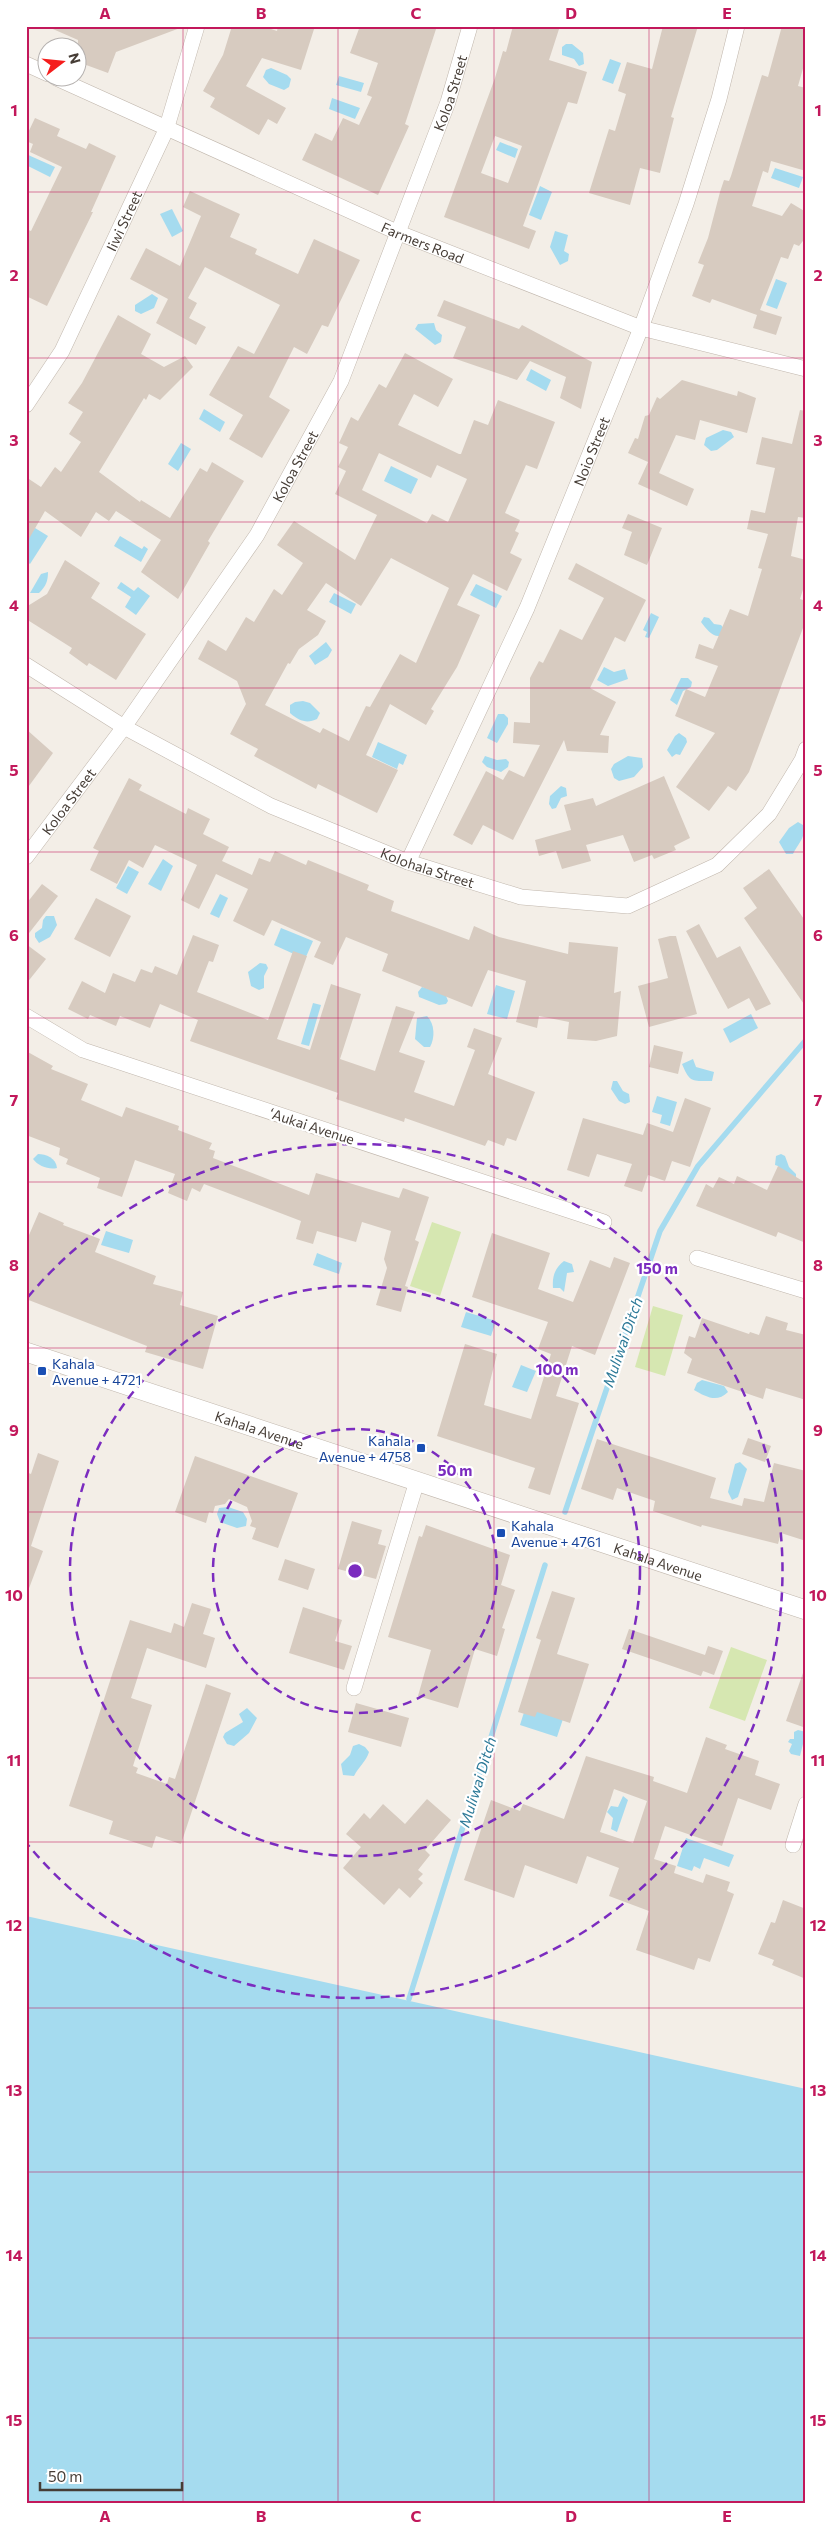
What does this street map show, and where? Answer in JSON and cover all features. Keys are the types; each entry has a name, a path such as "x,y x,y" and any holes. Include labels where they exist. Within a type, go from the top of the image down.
{"street":[{"name":"Iiwi Street","path":"26,405 62,351 166,130 197,26"},
{"name":"Koloa Street","path":"26,857 124,727 257,535 341,381 448,102 470,26"},
{"name":"Noio Street","path":"408,862 527,608 641,328 686,204 719,99 737,26"},
{"path":"26,64 38,69"},
{"name":"Farmers Road","path":"77,88 166,130 399,233 641,328 806,369"},
{"name":"Kolohala Street","path":"26,665 124,727 272,806 408,862 521,898 628,906 718,865 769,814 802,760 806,749"},
{"name":"ʻAukai Avenue","path":"26,1016 83,1050 604,1222"},
{"path":"696,1258 806,1291"},
{"name":"Kahala Avenue","path":"26,1352 806,1610"},
{"path":"354,1688 417,1481"},
{"path":"793,1844 806,1804"}],"green space":[{"path":"432,1222 461,1232 440,1296 410,1286"},
{"path":"653,1306 683,1315 665,1376 635,1367"},
{"path":"731,1647 767,1660 745,1721 709,1708"}],"water":[{"path":"566,44 572,44 583,53 584,64 579,66 574,59 562,55 562,47"},
{"path":"610,59 621,63 613,84 602,80"},
{"path":"271,68 287,75 291,79 289,87 284,90 269,84 263,77 266,70"},
{"path":"339,76 364,83 361,92 336,85"},
{"path":"332,98 360,108 355,119 329,109"},
{"path":"500,142 518,149 515,158 496,150"},
{"path":"26,154 55,167 50,177 26,165"},
{"path":"775,168 803,177 799,188 771,178"},
{"path":"540,186 552,192 541,220 529,215"},
{"path":"172,209 183,231 172,237 160,214"},
{"path":"555,231 568,235 564,251 569,254 568,261 560,265 550,247"},
{"path":"776,279 787,283 777,309 766,305"},
{"path":"152,294 158,298 154,308 141,314 135,311 135,305"},
{"path":"434,323 436,330 442,335 441,342 435,345 415,329 418,324"},
{"path":"531,369 551,380 546,391 526,380"},
{"path":"204,409 225,422 220,432 199,419"},
{"path":"723,430 731,432 734,437 717,450 711,451 704,445 706,438"},
{"path":"181,443 191,449 178,471 168,464"},
{"path":"391,466 418,479 411,494 384,481"},
{"path":"35,528 48,536 30,564 26,561 26,541"},
{"path":"120,536 142,549 144,546 148,549 141,562 114,546"},
{"path":"48,572 46,583 39,593 30,593 41,574"},
{"path":"121,582 134,591 138,587 150,596 136,615 125,607 131,597 117,588"},
{"path":"476,584 502,596 496,608 470,595"},
{"path":"334,593 356,604 351,614 329,602"},
{"path":"651,613 659,617 649,638 645,637 647,632 643,630"},
{"path":"704,617 709,618 714,624 721,625 727,632 719,636 712,634 701,622"},
{"path":"326,642 332,650 328,657 315,665 309,656"},
{"path":"604,667 614,672 625,669 628,679 608,686 597,680"},
{"path":"681,678 688,678 692,682 691,687 683,691 677,705 670,700"},
{"path":"303,701 310,703 320,713 317,719 303,721 290,713 290,705"},
{"path":"498,714 504,714 508,718 508,724 497,743 487,738"},
{"path":"679,733 686,738 687,742 680,755 676,754 672,757 667,750 675,736"},
{"path":"378,742 407,755 403,765 399,763 397,769 372,757"},
{"path":"485,756 497,760 506,759 509,762 508,767 501,772 487,767 482,762"},
{"path":"628,756 642,758 643,767 634,777 619,781 614,778 611,769 614,764"},
{"path":"561,786 566,788 567,796 561,798 556,808 552,809 549,804 550,796"},
{"path":"798,822 803,825 803,836 793,854 786,854 779,842 789,828"},
{"path":"163,859 173,866 161,891 148,884"},
{"path":"128,866 139,872 127,894 116,888"},
{"path":"220,894 228,898 219,918 210,914"},
{"path":"46,916 54,916 57,925 50,937 39,943 35,933 42,928 43,920"},
{"path":"281,928 313,941 305,959 274,945"},
{"path":"260,963 266,964 268,968 264,976 264,988 259,990 251,986 248,972"},
{"path":"496,985 515,991 507,1019 487,1014"},
{"path":"422,987 445,993 448,1001 446,1004 439,1005 419,997 418,992"},
{"path":"313,1003 321,1005 309,1046 301,1044"},
{"path":"751,1014 758,1028 730,1043 723,1029"},
{"path":"427,1016 432,1023 433,1035 430,1047 424,1047 415,1039 417,1018"},
{"path":"693,1059 696,1067 714,1072 712,1081 696,1081 687,1075 682,1064"},
{"path":"613,1081 617,1081 623,1091 629,1094 630,1102 625,1104 619,1101 611,1089"},
{"path":"657,1096 677,1102 670,1126 660,1123 662,1115 652,1112"},
{"path":"38,1154 50,1157 55,1162 57,1168 47,1168 38,1164 33,1159"},
{"path":"781,1154 785,1156 789,1167 796,1174 796,1179 783,1177 778,1166 775,1165 776,1156"},
{"path":"106,1231 133,1240 129,1253 101,1245"},
{"path":"317,1253 342,1263 339,1274 313,1265"},
{"path":"564,1261 572,1264 574,1272 567,1273 564,1292 560,1288 553,1288 553,1284 556,1269"},
{"path":"466,1312 496,1321 491,1336 461,1327"},
{"path":"521,1365 536,1371 527,1392 512,1387"},
{"path":"702,1380 724,1386 728,1392 716,1398 703,1395 694,1390 697,1383"},
{"path":"740,1462 747,1469 738,1497 732,1500 728,1492 735,1464"},
{"path":"228,1507 243,1512 247,1519 246,1526 237,1528 220,1522 217,1514 219,1508"},
{"path":"526,1706 563,1719 557,1737 520,1725"},
{"path":"247,1708 257,1718 249,1733 234,1746 227,1744 223,1737 225,1733 243,1722 239,1714"},
{"path":"798,1730 806,1732 800,1756 791,1754 789,1751 792,1744 788,1742 790,1739 794,1739 794,1732"},
{"path":"359,1744 365,1747 369,1752 368,1755 354,1776 343,1775 341,1764 350,1755 353,1746"},
{"path":"623,1796 628,1800 617,1832 611,1829 613,1818 607,1812 611,1806 618,1807"},
{"path":"686,1838 734,1855 729,1867 704,1858 700,1869 694,1866 692,1871 677,1866"},
{"path":"26,1916 806,2089 806,2504 26,2504"}],"building":[{"path":"46,26 180,26 180,28 116,52 108,73 88,66 88,38 73,38"},
{"path":"232,26 262,26 277,31 278,26 315,26 301,70 262,58 246,86 286,108 277,124 268,119 259,135 210,107 215,98 203,91 223,55"},
{"path":"360,26 437,26 405,124 409,126 378,195 302,160 315,133 332,141 343,118 359,125 372,97 367,95 378,63 350,53"},
{"path":"513,26 560,26 549,60 587,72 577,104 568,102 523,226 536,231 529,249 444,217 495,78 503,51 506,52","holes":["495,136 522,146 508,183 481,173"]},
{"path":"663,26 698,26 671,117 674,118 660,173 640,168 630,205 589,193 609,129 615,131 626,94 618,91 627,62 652,69"},
{"path":"782,26 806,26 806,58 798,86 806,88 806,171 771,161 768,173 763,171 752,206 782,216 791,203 806,212 806,237 799,246 794,244 788,259 781,257 760,310 782,317 776,335 753,328 757,315 712,299 710,303 692,296 704,265 698,263 708,238 724,180 729,181 731,176 762,75 768,77"},
{"path":"35,118 60,129 57,136 86,149 89,143 116,156 91,212 93,212 47,306 26,296 26,229 31,231 62,167 30,152 33,144 26,141 26,137"},
{"path":"190,191 240,214 230,237 257,249 255,254 298,274 314,239 360,260 328,327 322,325 307,354 294,347 269,397 290,410 262,458 229,439 243,415 209,395 238,346 254,354 280,305 205,267 188,298 197,303 189,318 206,327 196,345 156,323 168,299 130,279 146,248 180,266 201,216 183,207"},
{"path":"444,300 519,329 522,325 592,362 581,409 560,398 566,377 530,361 517,380 453,358 466,327 437,316"},
{"path":"118,315 151,334 141,354 164,367 185,356 193,367 160,400 149,394 146,400 144,398 99,472 140,502 141,500 170,518 200,468 207,472 212,462 244,481 208,541 210,543 178,599 141,572 161,540 116,511 109,521 96,512 81,537 45,511 26,544 26,477 41,487 55,467 61,472 81,442 69,434 83,412 68,403 82,383"},
{"path":"405,353 453,379 438,407 414,394 398,425 459,454 461,454 474,420 488,425 498,400 555,422 537,469 526,465 505,513 520,520 515,531 519,533 510,553 522,559 507,591 473,574 457,605 480,615 457,667 431,709 434,711 426,725 390,704 366,755 398,770 377,813 318,784 316,789 254,756 258,749 230,734 246,704 237,681 198,659 208,640 226,651 246,617 254,622 274,589 282,595 303,563 277,545 294,521 355,560 377,515 335,494 346,471 338,467 348,447 339,443 351,417 358,421 379,384 386,388","holes":["379,453 431,478 437,465 467,479 448,522 432,514 427,523 362,490","391,558 449,588 416,663 400,654 370,707 366,706 349,741 323,728 320,733 265,705 288,663 290,664 299,649 318,635 326,621 307,610 326,583 361,606"]},
{"path":"682,380 737,396 738,391 756,398 747,433 700,420 695,440 676,435 659,473 694,489 687,506 638,484 648,462 628,453 635,438 638,439 645,416 649,415 657,397 660,399"},
{"path":"800,410 806,411 806,518 798,517 791,556 806,560 806,580 800,599 806,601 806,620 749,772 736,791 728,786 709,811 676,787 715,733 675,716 686,689 705,697 718,666 695,658 699,644 713,649 730,609 748,616 762,569 758,568 768,534 747,529 751,510 765,513 775,468 756,464 762,437 792,444"},
{"path":"628,514 662,528 647,565 624,555 632,532 622,528"},
{"path":"65,560 100,583 91,598 146,634 116,680 89,663 87,666 69,653 72,648 26,619 26,607 47,594"},
{"path":"576,563 646,600 625,642 615,637 590,688 616,702 600,735 609,736 608,753 567,751 564,740 513,840 483,825 472,845 453,835 486,771 503,780 509,770 524,777 540,745 513,743 514,722 530,723 530,678 539,661 543,663 560,629 582,640 604,598 568,579"},
{"path":"26,729 53,753 26,790"},
{"path":"664,776 690,838 674,846 676,850 654,859 652,855 634,862 623,835 586,845 591,861 562,869 556,851 539,856 535,840 571,830 564,805 593,798 596,806"},
{"path":"129,778 142,785 139,790 186,814 188,808 210,819 203,834 229,847 222,861 252,875 259,858 270,862 275,851 306,865 308,860 369,885 367,890 394,901 391,911 469,940 474,926 499,937 568,954 569,942 618,947 614,993 621,991 617,1036 596,1041 567,1039 569,1022 539,1016 537,1028 516,1022 526,981 488,970 472,1007 382,971 388,954 346,937 333,965 314,957 321,942 272,920 264,936 233,921 248,889 216,874 199,909 181,900 197,865 155,845 143,868 129,860 117,884 90,870 99,851 93,848"},
{"path":"769,869 806,922 806,1007 744,918 757,908 743,888"},
{"path":"42,884 58,896 26,937 26,904"},
{"path":"96,898 131,916 110,957 74,939"},
{"path":"699,924 717,958 740,946 771,1004 756,1011 749,998 728,1009 686,931"},
{"path":"193,935 219,945 213,962 209,961 197,992 268,1020 293,951 307,956 277,1039 310,1050 331,984 361,994 340,1059 375,1071 396,1006 415,1012 399,1052 425,1061 414,1092 454,1106 475,1050 467,1047 474,1028 502,1038 488,1074 535,1092 516,1141 507,1138 504,1146 488,1140 485,1146 405,1118 404,1122 336,1099 338,1093 190,1041 198,1020 160,1004 150,1028 120,1016 116,1026 90,1015 88,1019 68,1009 82,981 105,993 113,973 135,982 141,969 152,973 155,966 177,975"},
{"path":"676,936 697,1014 649,1027 638,986 668,978 658,939"},
{"path":"26,944 46,959 26,984"},
{"path":"654,1045 683,1052 678,1074 649,1067"},
{"path":"26,1051 53,1066 51,1069 88,1084 81,1100 122,1117 126,1107 179,1126 178,1130 212,1143 209,1149 215,1151 213,1158 309,1195 316,1173 399,1198 403,1188 429,1197 415,1240 419,1242 405,1286 408,1287 401,1312 376,1305 387,1268 384,1259 391,1231 362,1222 356,1242 317,1231 313,1244 296,1239 301,1221 204,1184 200,1192 192,1188 187,1201 168,1193 175,1174 135,1160 122,1197 97,1188 100,1178 66,1164 68,1159 59,1155 60,1148 26,1135"},
{"path":"685,1098 711,1108 690,1167 672,1161 665,1181 648,1175 642,1192 624,1186 632,1164 597,1154 589,1177 567,1170 583,1118 643,1135 647,1123 673,1132"},
{"path":"778,1166 806,1183 806,1243 778,1232 776,1237 696,1206 706,1184 713,1188 719,1177 734,1184 737,1176 767,1190"},
{"path":"39,1212 64,1223 63,1225 100,1239 95,1252 156,1276 153,1284 183,1292 180,1305 218,1316 203,1369 145,1352 147,1346 26,1299 26,1242"},
{"path":"492,1233 550,1253 538,1289 573,1302 590,1260 610,1268 614,1257 630,1263 595,1355 572,1346 556,1396 579,1403 550,1495 528,1488 535,1468 437,1436 465,1344 497,1354 484,1405 531,1419 551,1354 538,1349 548,1322 472,1297"},
{"path":"766,1316 788,1323 786,1330 806,1335 806,1400 766,1388 763,1399 687,1373 692,1359 684,1353 689,1336 695,1338 702,1318 749,1334 750,1332 759,1335"},
{"path":"748,1438 771,1446 765,1462 742,1454"},
{"path":"597,1439 716,1478 710,1498 742,1506 744,1498 764,1502 774,1463 806,1471 806,1541 781,1533 778,1544 702,1525 701,1527 653,1511 655,1501 617,1488 613,1500 581,1489"},
{"path":"38,1453 59,1461 31,1546 43,1551 28,1591 26,1472 31,1474"},
{"path":"195,1456 298,1493 278,1548 252,1539 256,1528 250,1526 252,1521 247,1507 229,1499 225,1504 215,1506 213,1513 209,1512 206,1523 175,1512"},
{"path":"352,1521 382,1530 378,1544 386,1546 376,1579 338,1569"},
{"path":"426,1525 510,1555 501,1585 515,1590 502,1628 505,1629 497,1656 475,1649 458,1708 418,1696 431,1650 388,1637 419,1536 422,1537"},
{"path":"285,1559 315,1569 308,1590 278,1580"},
{"path":"552,1591 575,1598 557,1654 589,1664 570,1723 537,1712 535,1717 518,1712 541,1640 536,1638"},
{"path":"192,1603 211,1609 203,1634 215,1638 206,1668 147,1648 131,1698 152,1705 133,1766 138,1768 136,1773 167,1784 169,1777 175,1779 206,1684 231,1693 181,1844 156,1836 152,1848 109,1834 113,1821 69,1806 130,1620 171,1633 174,1623 184,1627"},
{"path":"303,1607 342,1620 335,1641 352,1646 344,1670 289,1653"},
{"path":"629,1629 705,1655 708,1646 723,1651 714,1675 703,1671 701,1676 622,1649"},
{"path":"803,1673 806,1673 806,1728 786,1721"},
{"path":"356,1703 409,1718 401,1747 348,1732"},
{"path":"706,1737 727,1745 725,1749 759,1761 755,1775 780,1784 771,1810 738,1798 722,1846 665,1826 654,1859 676,1866 674,1873 703,1883 706,1874 730,1882 727,1891 734,1894 710,1962 698,1958 694,1970 636,1950 649,1911 609,1896 619,1868 587,1856 577,1884 525,1865 514,1898 464,1880 491,1800 520,1811 523,1804 564,1819 586,1756 654,1777 653,1781 687,1793","holes":["614,1789 647,1801 633,1843 600,1832"]},
{"path":"427,1799 451,1820 425,1850 430,1855 418,1870 423,1874 418,1879 423,1883 410,1898 399,1888 384,1905 343,1868 361,1847 346,1834 364,1813 370,1819 383,1804 405,1824"},
{"path":"783,1900 806,1909 806,1979 772,1965 774,1960 758,1954 771,1922 775,1923"}],"waterway":[{"name":"Muliwai Ditch","path":"565,1512 660,1231 698,1166 806,1040"},
{"name":"Muliwai Ditch","path":"409,1999 545,1565"}],"place":[{"name":"Kahala Avenue + 4721","path":"42,1371"},
{"name":"Kahala Avenue + 4758","path":"421,1448"},
{"name":"Kahala Avenue + 4761","path":"501,1533"}]}
